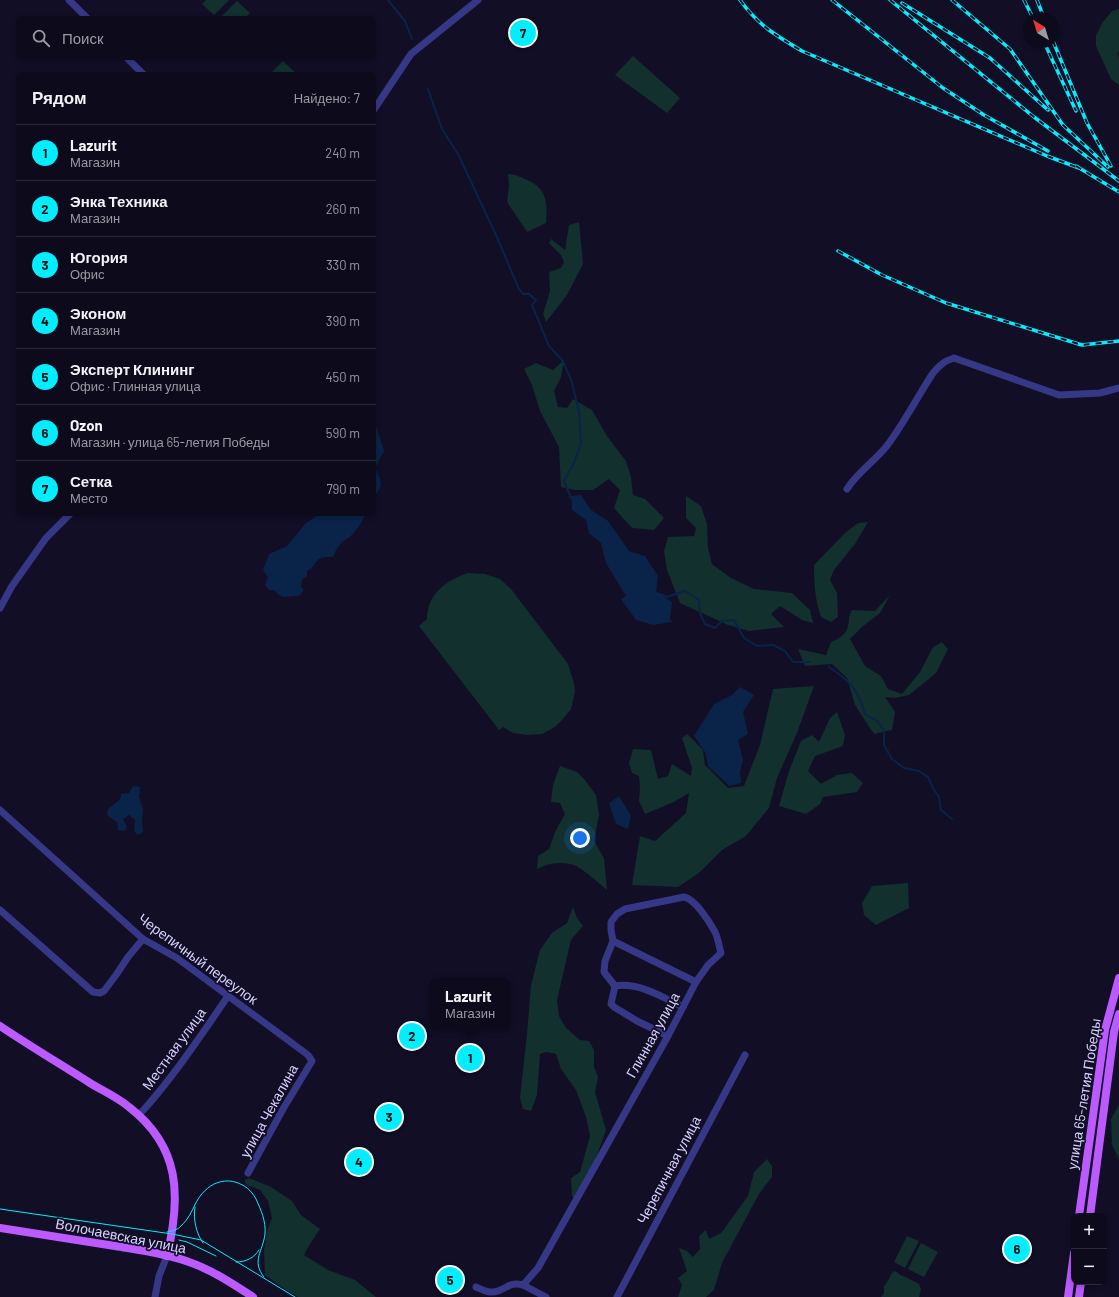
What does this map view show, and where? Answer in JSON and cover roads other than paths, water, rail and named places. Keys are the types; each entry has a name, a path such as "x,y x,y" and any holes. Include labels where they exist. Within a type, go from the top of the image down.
{"main road":[{"name":"улица 65-летия Победы","path":"1079,1213 1105,1030 1119,978"},
{"name":"улица 65-летия Победы","path":"1090,1213 1114,1032 1119,1014"},
{"path":"0,1026 28,1045 119,1099 139,1115 163,1144 172,1166 176,1186 171,1238 167,1256"},
{"name":"Волочаевская улица","path":"0,1228 70,1238 167,1256 189,1262 203,1268 253,1297"},
{"path":"1068,1297 1071,1275"},
{"path":"1079,1297 1081,1285"}],"street":[{"path":"69,0 85,16"},
{"path":"376,107 412,54 478,0"},
{"path":"129,60 141,72"},
{"path":"847,489 853,480 879,456 889,444 933,373 940,364 946,360 954,358 1059,395 1100,393 1119,388"},
{"path":"0,608 12,586 46,538 68,516"},
{"name":"Черепичный переулок","path":"0,810 143,939 177,958 308,1055 312,1061"},
{"name":"Глинная улица","path":"523,1285 538,1268 668,1036 696,982 708,965 721,953 715,933 706,918 689,898 684,897 625,909 617,914 611,922 610,930 613,941 605,962 604,972 615,990"},
{"path":"0,910 93,992 100,993 104,991 128,957 143,939"},
{"path":"613,941 696,982"},
{"path":"668,1036 637,1021 614,1007 611,1004 615,990 623,985 648,990 683,1007"},
{"name":"Местная улица","path":"139,1115 153,1100 228,996"},
{"name":"Черепичная улица","path":"617,1297 745,1054"},
{"name":"улица Чекалина","path":"248,1173 283,1109 312,1061"},
{"path":"155,1297 159,1276 167,1256"},
{"path":"476,1287 487,1292 498,1291 508,1285 516,1283 546,1297"}],"water":[{"path":"376,426 384,451 376,466"},
{"path":"376,470 381,483 376,494"},
{"path":"581,495 591,510 608,521 629,551 645,556 658,576 656,591 672,602 670,618 672,622 653,625 636,620 621,599 626,596 606,563 601,543 589,533 586,520 572,510 571,496"},
{"path":"316,516 364,516 360,525 350,537 342,542 333,557 319,559 307,571 307,576 302,580 301,587 304,590 299,596 285,597 274,590 269,590 265,585 268,577 263,570 269,554 287,546 306,523"},
{"path":"740,687 754,695 743,712 748,734 738,740 743,760 740,772 741,783 729,786 708,766 705,752 694,736 714,704 732,695"},
{"path":"133,786 140,787 139,797 143,809 143,832 138,835 134,831 135,820 129,815 123,819 127,827 125,831 118,830 117,822 108,816 107,813 109,809 119,800 121,794 129,793"},
{"path":"619,796 631,816 628,829 616,824 609,803"}],"waterway":[{"path":"388,0 405,21 412,39"},
{"path":"428,89 442,129 458,154 496,235 519,289 523,294 529,294 536,300 532,305 549,346 562,360 571,379 579,412 581,444 574,463 564,481 571,498"},
{"path":"660,594 667,597 685,591 699,600 700,613 705,624 715,628 722,621 734,620 744,638 757,646 773,645 785,651 793,662 810,662"},
{"path":"829,667 848,681 856,692 865,714 877,721 884,730 884,745 892,759 904,768 919,771 928,777 939,797 941,810 952,819"}],"tram line":[{"path":"167,1232 175,1230 186,1221 198,1199 214,1184 227,1181 242,1185 250,1190 256,1199 264,1220 265,1234 258,1261 258,1266 264,1277"},
{"path":"195,1207 194,1216 196,1226 203,1243"},
{"path":"0,1209 172,1234 201,1240 295,1297"},
{"path":"179,1240 187,1242 216,1256"},
{"path":"236,1262 249,1259 259,1250"}],"railway":[{"path":"740,0 760,23 783,40 802,51 1047,156 1079,168"},
{"path":"832,0 943,88 984,115 1048,151"},
{"path":"890,0 1034,117 1119,181"},
{"path":"952,0 1010,49 1063,125 1108,167"},
{"path":"1024,0 1030,12"},
{"path":"1037,0 1042,12"},
{"path":"902,3 990,58 1048,110"},
{"path":"1047,48 1076,111"},
{"path":"1056,48 1087,123 1111,166"},
{"path":"1076,166 1119,192"},
{"path":"838,251 882,275 946,303 1082,345 1119,341"}],"place":[{"name":"Сетка","path":"523,33"},
{"name":"Энка Техника","path":"412,1036"},
{"name":"Lazurit","path":"470,1058"},
{"name":"Югория","path":"389,1117"},
{"name":"Эконом","path":"359,1162"},
{"name":"Ozon","path":"1017,1249"},
{"name":"Эксперт Клининг","path":"450,1280"}]}
